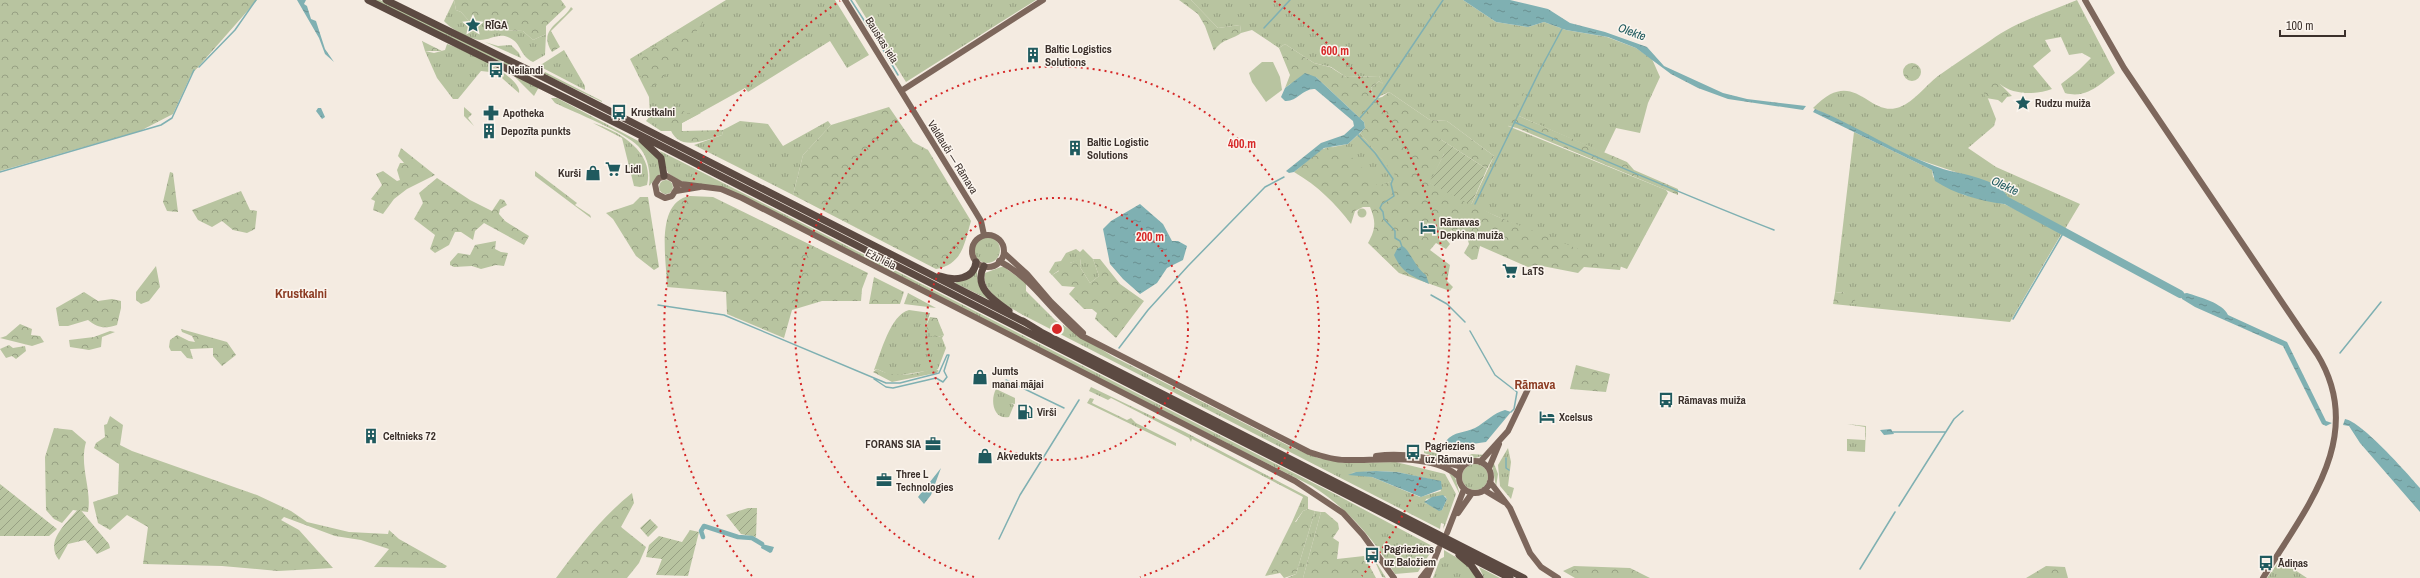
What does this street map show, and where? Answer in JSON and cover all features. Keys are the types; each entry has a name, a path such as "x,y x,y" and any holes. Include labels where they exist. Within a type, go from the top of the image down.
{"highway":[{"path":"368,0 626,128 1510,578"},
{"path":"386,0 553,82 1524,578"},
{"path":"626,128 657,152 664,165 664,176"},
{"path":"922,271 946,278 960,278 969,274 976,262"},
{"path":"984,266 979,280 984,290 1026,323"},
{"path":"1456,550 1476,570 1480,578"}],"main road":[{"name":"Bauskas iela","path":"845,0 901,91"},
{"path":"901,91 1044,0"},
{"path":"2084,0 2124,68 2317,354 2330,380 2336,428 2330,463 2318,487 2263,578"},
{"name":"Valdlauči — Rāmava","path":"901,91 976,211 981,221 984,235"},
{"path":"676,191 675,182 670,177 664,176 659,178 655,184 657,194 669,198 676,191 701,187"},
{"name":"Ežu iela","path":"675,182 721,190 742,198 1308,488 1342,513 1363,535 1394,578"},
{"path":"984,235 997,238 1003,246 1004,253 999,262 993,266 984,266 976,262 972,248 975,240 984,235"},
{"path":"1004,253 1027,274 1055,306 1092,342"},
{"path":"999,262 1022,277 1064,323 1092,342 1309,452 1340,460 1404,460 1428,463 1449,469 1459,477 1464,489 1456,515 1447,533"},
{"path":"1480,462 1500,442 1515,420 1528,389"},
{"path":"1500,442 1489,468 1490,482 1507,504 1530,553 1541,567 1558,578"},
{"path":"1363,459 1390,454 1409,455 1431,458 1462,468"},
{"path":"1459,477 1462,468 1470,462 1480,462 1489,468"},
{"path":"1456,515 1472,493 1484,490 1490,482"},
{"path":"1464,489 1472,493"},
{"path":"1484,490 1507,504"},
{"path":"1427,578 1439,548"},
{"path":"1384,564 1389,578"},
{"path":"1421,578 1431,567"}],"green space":[{"path":"0,0 257,0 191,75 173,114 140,131 0,171"},
{"path":"373,0 380,0 524,71 531,78"},
{"path":"454,0 456,10 461,12 469,21 481,20 500,30 523,31 533,40 546,34 545,55 533,62 525,56 514,40 506,36 480,40 466,36 456,30 444,21"},
{"path":"454,0 561,0 566,7 546,26 546,34 533,40 523,31 500,30 481,20 469,21 461,12 456,10"},
{"path":"726,0 835,0 869,55 847,68 830,41 748,92 745,88 682,123 682,131 661,131 646,121 650,116 649,97 630,59"},
{"path":"855,0 1036,0 906,82"},
{"path":"1179,0 1191,0 1218,28 1240,25 1241,33 1220,44 1214,51 1205,26 1198,14"},
{"path":"1191,0 1463,0 1496,22 1528,27 1544,22 1566,30 1607,37 1636,48 1652,59 1660,77 1648,103 1640,133 1616,128 1604,153 1519,116 1508,126 1666,190 1668,193 1627,269 1541,236 1471,205 1494,156 1447,121 1430,120 1389,92 1374,99 1371,88 1379,81 1383,84 1379,76 1346,77 1331,67 1314,63 1285,44 1279,48 1252,30 1241,33 1240,25 1218,28"},
{"path":"2077,0 2115,73 2092,90 2079,94 2065,93 2061,84 2079,70 2091,58 2082,53 2069,55 2061,37 2045,40 2051,51 2033,66 2052,89 2025,93 2005,88 2000,84 1985,91 1996,119 1994,126 1968,148 1996,167 2080,204 2065,229 2008,198 2004,192 1994,185 1911,157 1813,108 1827,96 1840,91 1851,92 1879,106 1889,109 1905,105 1938,76 2001,34 2032,18"},
{"path":"571,7 573,9 551,31 560,47 552,52 547,38 549,32"},
{"path":"700,18 703,22 660,82 652,87 646,86 636,68 636,58"},
{"path":"422,41 442,51 425,51"},
{"path":"485,42 498,46 511,45 519,53 521,58"},
{"path":"447,44 477,57 502,72 518,86 519,93 503,79 490,72 481,71 458,99 453,99 437,78 425,51 434,53 445,50"},
{"path":"1285,44 1314,63 1330,67 1346,77 1379,76 1384,85 1379,81 1371,88 1374,99 1382,97 1389,92 1430,120 1447,121 1494,156 1487,169 1440,139 1444,154 1430,183 1496,216 1621,266 1620,270 1584,267 1578,273 1537,265 1528,267 1480,246 1477,259 1472,260 1464,253 1469,244 1467,237 1451,230 1446,239 1450,244 1446,249 1436,243 1430,250 1450,265 1447,281 1453,287 1450,291 1399,273 1368,243 1374,229 1374,221 1370,207 1363,207 1355,211 1351,224 1326,195 1294,172 1319,151 1331,147 1338,148 1354,159 1378,186 1392,181 1395,175 1360,133 1365,128 1364,122 1316,77 1290,84 1285,88 1290,75 1279,48"},
{"path":"564,50 585,86 585,90 539,66"},
{"path":"1262,62 1273,62 1280,77 1282,90 1266,102 1252,82 1249,73"},
{"path":"1908,63 1916,63 1921,68 1919,79 1916,81 1908,81 1903,76 1903,68"},
{"path":"545,72 602,101 602,102 544,74"},
{"path":"512,74 539,87 534,96"},
{"path":"1994,81 2000,84 2012,96 2007,97 2002,103 1998,100 1986,98 1981,86"},
{"path":"1523,93 1530,99 1519,116 1627,162 1634,170 1678,189 1678,195 1517,128 1508,126"},
{"path":"551,98 557,98 644,144 659,159 660,174 649,186 650,176 648,165 638,146 623,135 555,103"},
{"path":"464,107 472,114 468,118 474,126 464,116"},
{"path":"889,107 913,142 928,150 971,221 964,245 957,258 952,263 936,269 793,195 803,155 831,125"},
{"path":"681,110 689,114 701,113 682,123 682,131 723,130 722,135 691,143 678,139 673,134 669,125 662,123 661,115 665,111"},
{"path":"740,121 768,124 783,146 828,121 831,125 803,155 793,195 694,145 722,135 723,130"},
{"path":"593,123 614,131 624,137 640,153 646,163 648,173 647,185 640,187 634,186 622,138"},
{"path":"1854,132 1932,170 1933,177 1964,195 2004,204 2063,231 2010,322 1833,304 1856,304 1843,292 1835,293"},
{"path":"1360,133 1396,175 1392,181 1378,187 1333,147 1348,144"},
{"path":"1440,139 1487,169 1471,205 1429,183 1444,154 1435,149"},
{"path":"401,148 435,175 407,189 394,199 383,214 373,210 375,201 371,199 382,185 376,174 383,171 397,181 400,180 397,170 400,163 404,163 398,156"},
{"path":"660,151 1333,493 1434,547 1418,572 1395,574 1387,561 1359,525 1337,504 1312,486 726,189 680,181 668,173"},
{"path":"535,171 577,203 575,205 590,215 591,218 535,176"},
{"path":"170,172 173,173 178,212 167,211 163,202"},
{"path":"437,178 470,200 492,211 500,199 504,200 507,205 500,209 499,214 505,221 529,236 524,245 484,223 475,231 473,240 461,232 455,232 449,245 435,253 430,249 435,235 414,219 423,203 419,193"},
{"path":"663,180 669,180 673,184 673,190 669,194 663,194 659,190 659,184"},
{"path":"241,191 250,210 257,211 255,229 247,233 233,230 222,221 212,227 198,220 192,210"},
{"path":"690,196 713,197 868,273 862,289 861,301 822,301 792,310 784,338 727,314 726,292 667,287 665,234 667,221 671,209 679,201"},
{"path":"640,197 648,197 659,267 654,270 636,256 613,219 606,213 633,204"},
{"path":"1362,208 1367,213 1362,218 1357,213"},
{"path":"987,237 996,241 1000,250 996,259 987,263 978,259 974,250 978,241"},
{"path":"496,241 495,249 508,253 504,266 496,265 481,269 472,266 454,267 450,265 450,262 458,253 470,255 475,245"},
{"path":"1076,249 1080,252 1083,249 1093,259 1099,276 1090,283 1080,267 1081,259 1070,263 1052,275 1049,272 1055,262 1061,261 1066,253"},
{"path":"1081,258 1080,267 1090,283 1099,276 1093,259 1100,259 1120,284 1144,301 1116,338 1095,319 1097,313 1092,309 1084,309 1069,294 1075,287 1062,286 1052,275 1059,271 1057,265 1064,261 1070,263"},
{"path":"156,266 160,287 149,301 141,304 136,300 136,292"},
{"path":"1004,267 1026,283 1026,291 1055,320 1112,356 1291,447 1318,458 1345,463 1396,462 1445,474 1456,494 1443,529 1444,524 1441,523 1440,529 1025,316 1005,304 992,293 987,287 985,273","holes":["1376,471 1397,472 1434,480 1438,482 1441,491 1420,497 1372,477 1351,473","1445,496 1447,499 1442,510 1425,503 1426,499"]},
{"path":"977,271 978,282 996,303 955,283"},
{"path":"874,277 904,292 900,304 869,304"},
{"path":"84,292 98,301 112,299 121,301 117,325 101,327 88,320 68,326 59,326 56,308"},
{"path":"1843,292 1855,300 1856,304 1833,304 1835,293"},
{"path":"908,293 936,308 904,304"},
{"path":"909,310 930,313 926,326 938,337 944,335 942,338 946,348 938,369 901,375 890,375 877,369 874,370 891,327 902,313"},
{"path":"930,317 937,318 944,335 938,337 931,336 926,326"},
{"path":"20,324 32,329 31,335 40,336 44,342 32,346 0,338 6,336"},
{"path":"181,329 227,342 236,355 222,366 213,356 213,348 190,349 193,359 187,358 181,351 171,351 169,347 170,340 177,335 189,341 195,342 192,336 182,332"},
{"path":"110,331 115,332 102,337 101,347 89,350 70,347 69,340 94,337"},
{"path":"9,345 13,348 25,346 26,351 16,359 12,356 6,358 0,349"},
{"path":"1576,365 1610,374 1606,392 1570,389"},
{"path":"935,368 939,371 936,373 892,382 873,372 877,369 898,375"},
{"path":"1091,387 1185,432 1308,497 1308,509 1303,511 1295,522 1292,522 1303,497 1192,439 1191,442 1189,438 1111,398 1108,400 1089,391"},
{"path":"996,389 1015,398 1015,404 1011,403 1014,405 1009,417 999,415 994,408 993,398"},
{"path":"1090,398 1094,399 1092,403 1127,420 1131,418 1136,423 1176,443 1176,446 1087,403"},
{"path":"110,416 123,425 120,445 132,451 257,495 291,511 307,522 349,532 388,534 389,530 399,539 447,566 445,568 374,567 389,549 361,540 335,536 284,517 281,520 299,530 333,568 278,571 222,566 143,564 148,527 127,515 110,530 98,523 93,502 118,494 119,464 94,448 96,443 105,437 104,425 107,424"},
{"path":"1847,424 1866,426 1865,452 1847,451 1847,439 1865,440 1865,427"},
{"path":"54,428 72,430 86,442 84,460 89,503 88,512 73,510 62,523 54,519 46,510 45,457"},
{"path":"1508,448 1511,462 1508,486 1514,488 1511,499 1500,486 1498,465"},
{"path":"1424,450 1439,454 1451,462 1424,453"},
{"path":"1472,454 1485,455 1459,463 1453,462"},
{"path":"1493,461 1498,474 1496,487 1492,464"},
{"path":"1475,464 1484,468 1488,477 1484,486 1475,490 1466,486 1462,477 1466,468"},
{"path":"1449,473 1455,477 1460,495"},
{"path":"0,484 57,529 49,536 0,536"},
{"path":"632,493 634,503 621,527 646,547 639,563 627,578 556,578 601,522"},
{"path":"79,508 109,544 110,548 97,554 85,540 68,544 59,560 55,553 54,546 56,539 63,526"},
{"path":"748,508 757,508 756,537 741,534 726,515"},
{"path":"1308,509 1315,511 1296,574 1284,578 1280,573 1265,576 1292,522 1296,522 1303,511"},
{"path":"1315,511 1321,512 1303,578 1287,578 1296,574"},
{"path":"1321,512 1325,512 1338,523 1339,529 1333,538 1339,542 1337,559 1364,556 1376,578 1303,578"},
{"path":"650,519 658,527 648,537 640,528"},
{"path":"690,530 699,532 688,576 656,575 662,559 646,557 649,545 659,536 682,542"},
{"path":"1444,550 1464,562 1477,578 1433,578 1440,559 1444,557"},
{"path":"1373,557 1386,578 1382,577"},
{"path":"2280,560 2307,578 2267,578"},
{"path":"1574,566 1630,568 1650,578 1575,578 1563,571"},
{"path":"2046,566 2065,567 2068,578 2026,578"},
{"path":"1479,567 1500,578 1484,578"}],"water":[{"path":"297,0 306,0 304,4 307,6 311,19 316,21 325,49 334,62 325,54 319,38"},
{"path":"1463,0 1510,0 1548,9 1570,23 1605,32 1647,47 1664,66 1723,93 1747,99 1806,106 1803,110 1728,99 1698,88 1671,74 1636,48 1608,37 1566,30 1544,22 1528,27 1496,22"},
{"path":"1305,73 1316,77 1364,122 1365,128 1348,144 1324,148 1294,172 1289,173 1286,171 1321,143 1344,135 1354,126 1353,121 1315,89 1311,89 1289,101 1285,101 1281,97 1285,88"},
{"path":"318,108 321,108 325,117 322,119 316,111"},
{"name":"Olekte","path":"1815,109 1847,123 1926,163 1989,182 1997,186 2008,198 2004,204 1995,203 1977,199 1951,190 1935,181 1932,170 1813,112"},
{"path":"1140,204 1163,224 1172,241 1178,241 1187,246 1183,260 1167,268 1157,283 1140,294 1123,279 1110,264 1103,229 1111,221"},
{"path":"1402,246 1407,250 1422,272 1426,275 1429,284 1408,273 1400,266 1394,255 1397,249"},
{"path":"2187,293 2216,304 2228,315 2287,342 2326,421 2332,423 2326,426 2322,424 2283,346 2195,307 2182,299 2180,294"},
{"path":"1505,410 1511,412 1486,442 1465,445 1453,451 1446,449 1446,441 1452,435 1471,430 1497,413"},
{"path":"2345,419 2353,422 2373,438 2420,488 2420,512 2360,443 2349,426 2343,425"},
{"path":"1891,429 1894,434 1884,435 1880,430"},
{"path":"941,468 931,495 924,504 918,497"},
{"path":"1356,472 1397,472 1441,481 1442,489 1421,497 1372,477 1348,475"},
{"path":"1443,495 1447,499 1442,510 1439,511 1424,502 1432,497"},
{"path":"762,544 774,547 772,552 770,553 761,548"}],"waterway":[{"path":"199,67 235,30 256,0"},
{"path":"851,0 867,25"},
{"path":"1264,28 1290,0"},
{"path":"1360,118 1378,97 1443,0"},
{"path":"1475,204 1540,70 1563,27"},
{"path":"872,31 898,75"},
{"path":"0,172 161,125 172,118 194,70"},
{"path":"1514,122 1774,230"},
{"path":"1358,135 1375,153 1393,179 1391,184 1394,196 1382,204 1380,208 1383,212 1384,219 1395,231 1395,238 1400,241 1402,247"},
{"path":"1119,348 1148,310 1188,266 1265,187 1284,177"},
{"name":"Olekte","path":"1998,196 2180,294"},
{"path":"2013,319 2065,230"},
{"path":"1431,295 1447,304 1465,322"},
{"path":"2340,353 2381,302"},
{"path":"658,305 724,315 886,383 900,383 939,373 947,355 949,355 944,371 947,377 943,382 936,378 893,388 886,387 874,379"},
{"path":"1470,331 1495,375 1517,392 1514,409 1511,412"},
{"path":"1006,380 1064,408"},
{"path":"999,539 1020,495 1079,400"},
{"path":"1899,506 1954,419 1963,411"},
{"path":"1893,432 1945,432"},
{"path":"1506,458 1506,468 1509,470"},
{"path":"1860,569 1895,512"},
{"path":"703,537 701,531 704,526 738,537 752,538 762,544"}],"place":[{"name":"RĪGA","path":"473,25"},
{"name":"Baltic Logistics Solutions","path":"1033,55"},
{"name":"Neilandi","path":"496,70"},
{"name":"Rudzu muiža","path":"2023,103"},
{"name":"Krustkalni","path":"619,112"},
{"name":"Apotheka","path":"491,113"},
{"name":"Depozīta punkts","path":"489,131"},
{"name":"Baltic Logistic Solutions","path":"1075,148"},
{"name":"Lidl","path":"613,169"},
{"name":"Kurši","path":"593,173"},
{"name":"Rāmavas Depkina muiža","path":"1428,228"},
{"name":"LaTS","path":"1510,271"},
{"name":"Jumts manai mājai","path":"980,377"},
{"name":"Rāmavas muiža","path":"1666,400"},
{"name":"Virši","path":"1025,412"},
{"name":"Xcelsus","path":"1547,417"},
{"name":"Celtnieks 72","path":"371,436"},
{"name":"FORANS SIA","path":"933,444"},
{"name":"Pagrieziens uz Rāmavu","path":"1413,452"},
{"name":"Akvedukts","path":"985,456"},
{"name":"Three L Technologies","path":"884,480"},
{"name":"Pagrieziens uz Baložiem","path":"1372,555"},
{"name":"Ādiņas","path":"2266,563"}],"district":[{"name":"Krustkalni","path":"301,293"},
{"name":"Rāmava","path":"1535,384"}]}
